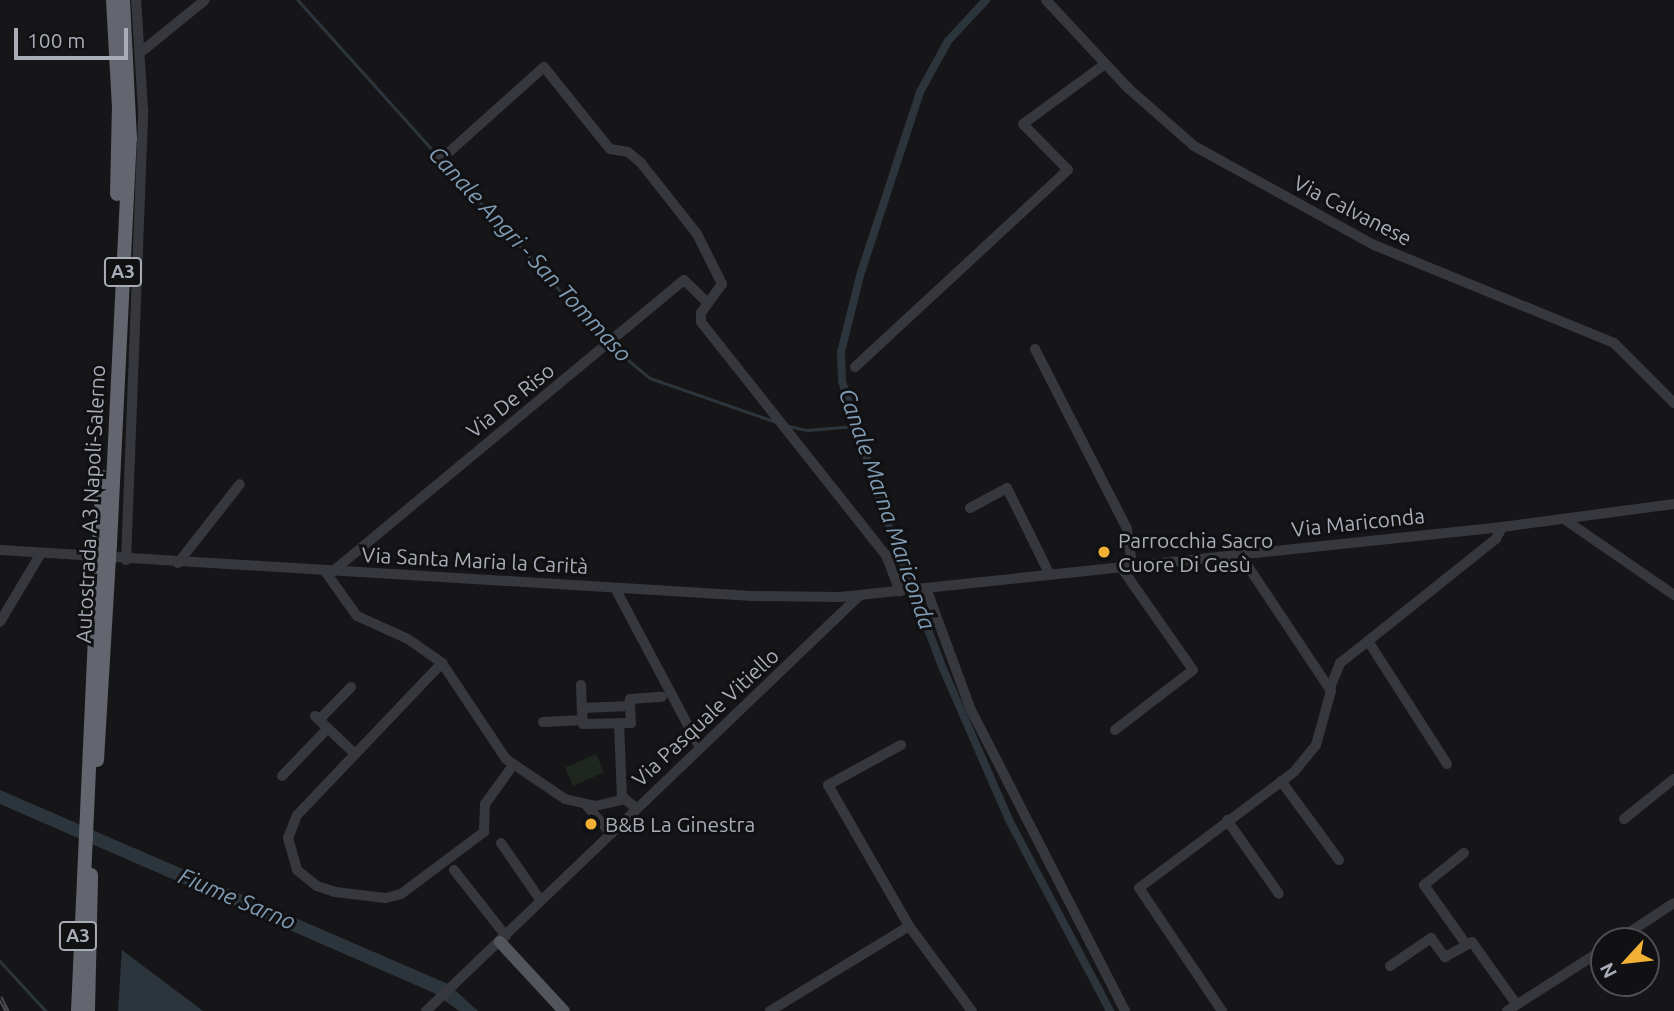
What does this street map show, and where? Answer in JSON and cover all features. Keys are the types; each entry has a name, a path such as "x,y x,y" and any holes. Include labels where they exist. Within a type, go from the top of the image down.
{"highway":[{"name":"Autostrada A3 Napoli-Salerno","path":"105,544 119,138 113,0"},
{"name":"Autostrada A3 Napoli-Salerno","path":"78,1011 130,139 123,0"},
{"name":"Autostrada A3 Napoli-Salerno","path":"87,862 88,1011"}],"main road":[{"path":"503,939 564,1011"}],"street":[{"path":"126,560 140,223 141,52 136,0"},
{"path":"141,52 205,0"},
{"name":"Via Calvanese","path":"1045,0 1105,64 1194,146 1374,245 1614,343 1674,404"},
{"path":"855,367 1068,170 1023,124 1105,64"},
{"path":"441,159 544,67 610,149 634,156 689,223 721,281 721,288 708,303 701,322 886,555 904,591"},
{"name":"Via De Riso","path":"329,572 684,280 708,303"},
{"path":"1035,349 1127,529 1127,567 1192,670 1115,730"},
{"path":"178,563 240,484"},
{"path":"970,508 1007,488 1050,575"},
{"name":"Via Mariconda","path":"904,591 1238,553 1502,527 1674,504"},
{"path":"1564,519 1674,595"},
{"path":"1222,1011 1139,888 1281,781 1316,745 1330,688 1340,663 1496,539 1502,527"},
{"name":"Via Santa Maria la Carità","path":"0,550 40,555 795,598 859,596 904,591"},
{"path":"1238,553 1330,688"},
{"path":"0,622 40,555"},
{"path":"329,572 356,616 408,639 442,663 496,748 514,764 555,794 587,806 622,799"},
{"path":"615,588 700,748"},
{"path":"923,589 971,710 1125,1011"},
{"name":"Via Pasquale Vitiello","path":"429,1008 859,596"},
{"path":"1368,641 1447,764"},
{"path":"442,663 296,815 289,830 289,855 302,876 317,886 379,898 414,886 482,834 487,826 485,804 514,764"},
{"path":"581,685 583,724 631,723 630,699 662,697"},
{"path":"351,687 317,718 355,754"},
{"path":"582,708 630,706"},
{"path":"543,722 583,720"},
{"path":"619,723 622,799"},
{"path":"282,776 328,728"},
{"path":"901,745 828,785 909,926 972,1011"},
{"path":"1624,819 1674,779"},
{"path":"1281,781 1339,860"},
{"path":"622,799 636,808"},
{"path":"603,824 601,812 607,804"},
{"path":"587,806 611,834"},
{"path":"1227,820 1279,894"},
{"path":"501,843 541,901"},
{"path":"1464,853 1424,885 1466,944"},
{"path":"454,870 503,939"},
{"path":"1637,927 1674,903"},
{"path":"770,1011 909,926"},
{"path":"1390,965 1431,938 1445,957 1472,942 1517,1005"},
{"path":"1507,1011 1590,958"}],"shaded area":[{"path":"596,754 604,772 573,786 565,768"}],"water":[{"name":"Fiume Sarno","path":"0,790 448,984 478,1011 459,1011 434,993 0,804"},
{"path":"122,950 203,1011 118,1011"}],"waterway":[{"name":"Canale Angri - San Tommaso","path":"298,0 438,156"},
{"name":"Canale Marna Mariconda","path":"986,0 948,41 920,92 861,272 841,352 842,381 889,528 944,671 1009,820 1110,1011"},
{"name":"Canale Angri - San Tommaso","path":"443,161 605,340"},
{"name":"Canale Angri - San Tommaso","path":"610,345 650,378 776,422"},
{"name":"Canale Angri - San Tommaso","path":"789,426 807,430 855,426"},
{"path":"0,961 46,1011"}],"railway":[{"path":"0,997 7,1011"}],"place":[{"name":"Parrocchia Sacro Cuore Di Gesù","path":"1104,552"},
{"name":"B&B La Ginestra","path":"591,824"}]}
